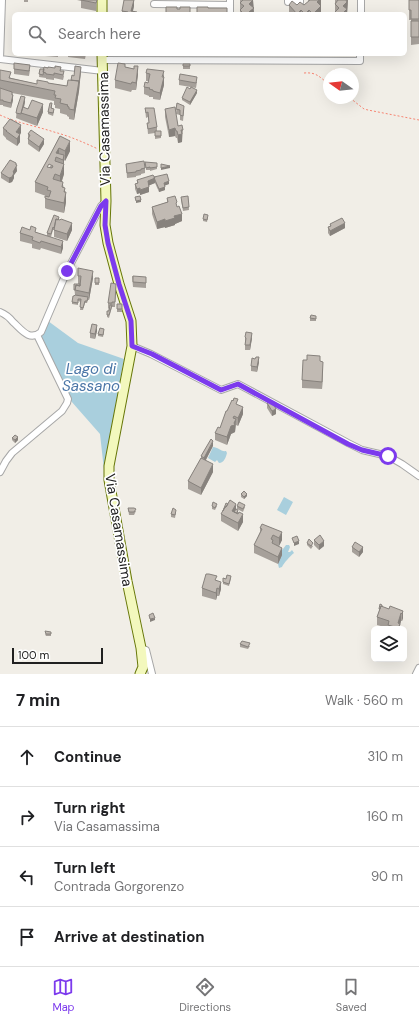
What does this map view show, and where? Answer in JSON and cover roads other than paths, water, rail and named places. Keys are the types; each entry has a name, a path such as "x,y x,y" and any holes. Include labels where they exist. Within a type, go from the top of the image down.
{"main road":[{"path":"102,0 102,12"},
{"name":"Via Casamassima","path":"102,57 106,201 105,225 108,243 119,284 131,321 132,346 109,466 109,480 127,581 141,648 143,667 140,674"}],"street":[{"path":"288,0 288,2 300,2 300,0"},
{"path":"361,0 361,12"},
{"path":"154,4 230,2"},
{"path":"1,3 0,59 103,71"},
{"path":"102,57 230,57 360,61 360,56"},
{"path":"0,312 7,316 25,334 31,336 37,335 40,332 67,271 97,212 106,201"},
{"path":"0,472 12,453 62,411 68,399 37,335"},
{"path":"132,346 152,354 221,390 238,384 348,444 362,450 388,456 419,476"},
{"path":"141,648 146,650 152,674"},
{"path":"416,674 419,668"}],"water":[{"name":"Lago di Sassano","path":"48,321 78,343 124,359 104,470 100,434 71,401 42,341 42,336"},
{"path":"213,447 226,451 226,456 222,462 219,463 217,460 215,462 208,458"},
{"path":"284,497 293,502 286,515 277,510"},
{"path":"286,545 289,545 290,547 288,552 292,550 294,553 282,567 279,568 278,564 281,550"}]}
